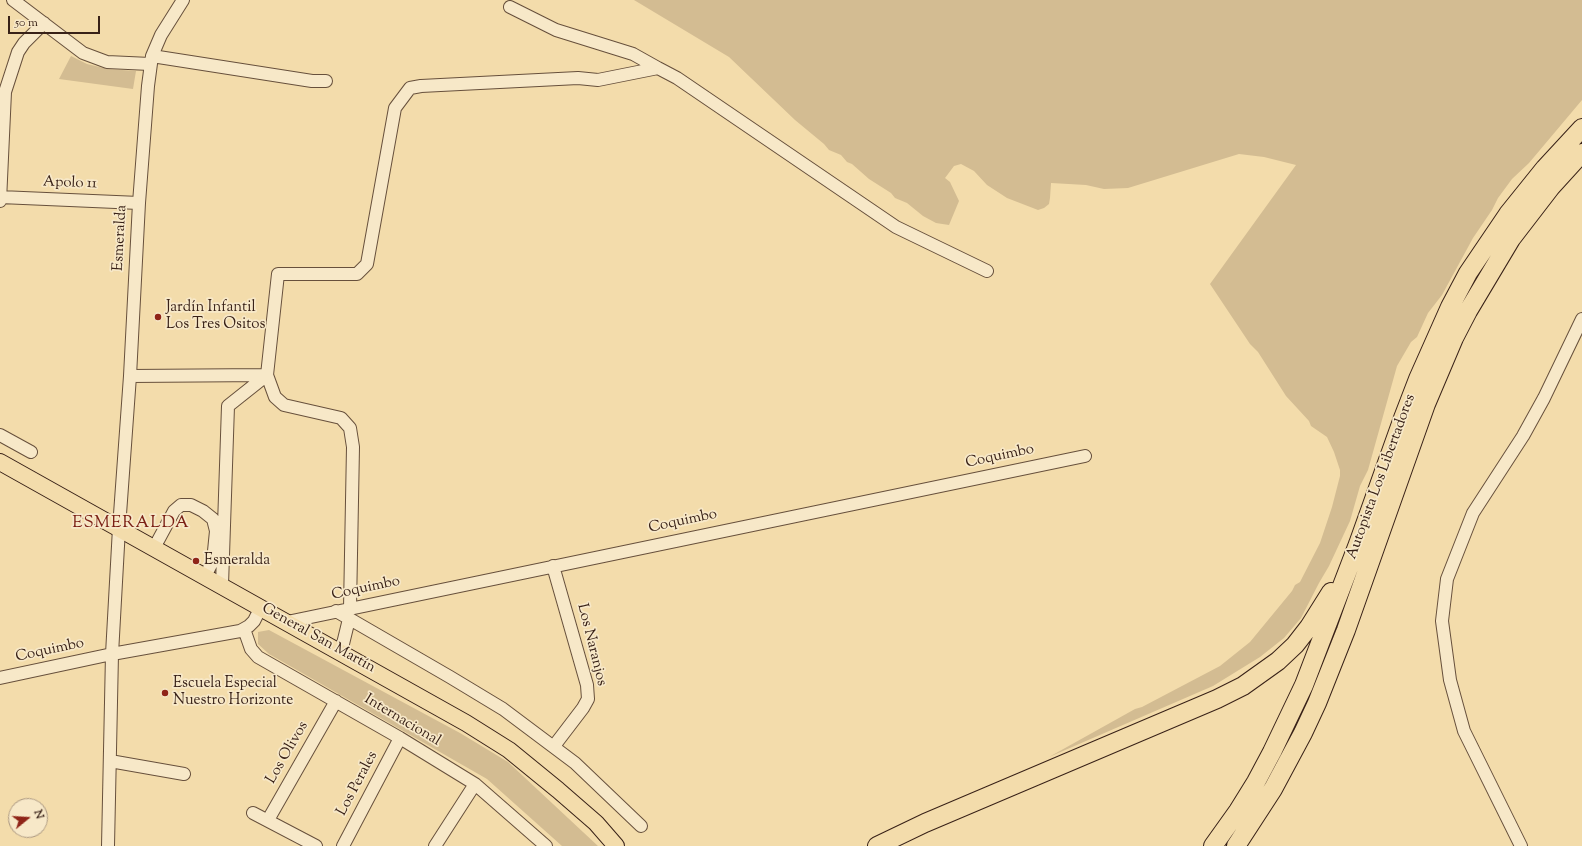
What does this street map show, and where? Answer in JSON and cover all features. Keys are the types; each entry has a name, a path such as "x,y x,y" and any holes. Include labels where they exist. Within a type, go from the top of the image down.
{"highway":[{"name":"Autopista Los Libertadores","path":"1213,846 1238,811 1256,782 1288,720 1318,652 1418,379 1464,280 1488,242 1517,201 1544,168 1582,128"},
{"name":"Autopista Los Libertadores","path":"1236,846 1281,776 1317,703 1346,630 1426,404 1454,338 1468,311 1511,239 1551,187 1582,153"},
{"path":"877,846 925,824 1218,699 1243,686 1278,661 1300,639 1324,606 1358,544"}],"main road":[{"name":"General San Martín","path":"0,462 466,723 509,750 596,823 616,846"}],"street":[{"path":"13,0 83,53 107,62 151,60 312,81 326,81"},
{"name":"Esmeralda","path":"108,846 112,654 130,376 139,203 151,60 162,35 183,0"},
{"path":"510,7 556,30 633,54 676,78 896,227 987,271"},
{"path":"0,201 3,92 18,52 24,43 44,23"},
{"path":"641,826 576,763 554,746 503,710 350,614 353,447 350,428 341,418 284,404 275,397 267,375 278,274 357,274 367,264 395,108 410,88 421,86 578,78 598,80 658,68"},
{"name":"Apolo 11","path":"0,197 139,203"},
{"path":"1521,846 1464,731 1450,680 1442,621 1447,579 1473,513 1524,436 1582,319"},
{"path":"130,376 267,375"},
{"path":"222,585 228,406 267,375"},
{"path":"0,436 31,452"},
{"name":"Coquimbo","path":"287,622 336,611 350,614 553,566 1085,456"},
{"path":"154,548 174,511 181,505 191,505 203,510 213,519 216,531 213,561 205,576"},
{"name":"Los Naranjos","path":"553,566 587,685 588,698 583,708 554,746"},
{"path":"244,629 254,622 261,607"},
{"name":"Coquimbo","path":"341,652 350,614"},
{"name":"Coquimbo","path":"0,678 112,654 244,629"},
{"name":"Internacional","path":"244,629 251,649 258,657 400,738 475,784 546,846"},
{"name":"Los Olivos","path":"268,820 336,701"},
{"name":"Los Perales","path":"343,846 400,738"},
{"path":"110,761 184,774"},
{"path":"435,846 475,784"},
{"path":"253,813 268,820 297,840 316,846"}],"shaded area":[{"path":"634,0 1582,0 1582,100 1529,163 1512,179 1498,198 1492,210 1473,238 1442,295 1428,313 1417,337 1411,342 1397,366 1368,470 1360,486 1350,521 1329,566 1301,618 1284,638 1260,657 1213,686 1049,757 1135,709 1142,707 1220,666 1250,642 1292,591 1295,585 1300,582 1320,543 1332,507 1340,476 1340,470 1334,452 1327,437 1311,426 1309,421 1286,396 1258,352 1250,344 1210,284 1296,165 1264,157 1239,154 1128,188 1104,189 1086,185 1051,183 1049,204 1038,210 1007,198 987,185 974,171 961,164 954,166 945,178 950,182 959,201 949,225 936,223 923,216 907,203 895,198 891,193 869,179 852,164 847,162 841,155 829,150 729,57"},
{"path":"71,56 87,64 108,69 136,71 133,89 59,79"},
{"path":"269,630 460,733 508,762 598,846 562,846 487,779 269,654 258,644 258,632"}],"place":[{"name":"Jardín Infantil Los Tres Ositos","path":"158,317"},
{"name":"Esmeralda","path":"196,561"},
{"name":"Escuela Especial Nuestro Horizonte","path":"165,693"}],"district":[{"name":"ESMERALDA","path":"131,524"}]}
